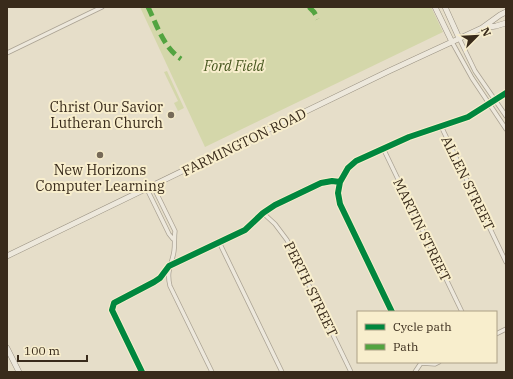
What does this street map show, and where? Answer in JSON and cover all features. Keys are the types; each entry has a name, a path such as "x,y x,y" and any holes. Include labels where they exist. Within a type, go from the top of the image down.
{"main road":[{"path":"435,7 452,42"},
{"path":"445,7 459,38"},
{"name":"FARMINGTON ROAD","path":"7,256 482,28 506,12"},
{"name":"FARMINGTON ROAD","path":"482,28 506,23"},
{"path":"7,348 19,372"}],"street":[{"path":"7,53 102,7"},
{"path":"459,38 475,71 506,116"},
{"path":"452,42 472,78 506,129"},
{"path":"392,311 340,204 338,193 344,172 352,164 383,148 468,117 506,93"},
{"name":"ALLEN STREET","path":"441,126 506,262"},
{"name":"MARTIN STREET","path":"383,148 462,311"},
{"path":"169,266 245,230 263,213 275,205 326,181 340,182"},
{"path":"142,372 112,306 114,302 160,278 169,266 173,257 175,231 153,186"},
{"path":"147,189 169,234 174,239"},
{"name":"PERTH STREET","path":"263,213 275,224 287,240 351,372"},
{"path":"219,242 282,372"},
{"path":"169,266 168,279 170,286 212,372"},
{"path":"497,334 506,329"},
{"path":"415,372 420,363 437,363"}],"green space":[{"name":"Ford Field","path":"140,7 431,7 443,32 205,147"},
{"path":"167,71 184,108 178,111 174,103 178,101 164,72"}],"marked path":[{"path":"148,7 165,42 181,59"},
{"path":"309,7 318,19"}],"cycle path":[{"path":"392,311 340,204 338,193 340,182 348,168 356,161 409,137 468,117 506,93"},
{"path":"142,372 112,310 114,303 160,278 169,266 245,230 263,213 275,205 321,183 332,181 340,182"}],"place":[{"name":"Christ Our Savior Lutheran Church","path":"171,115"},
{"name":"New Horizons Computer Learning","path":"100,155"}]}
